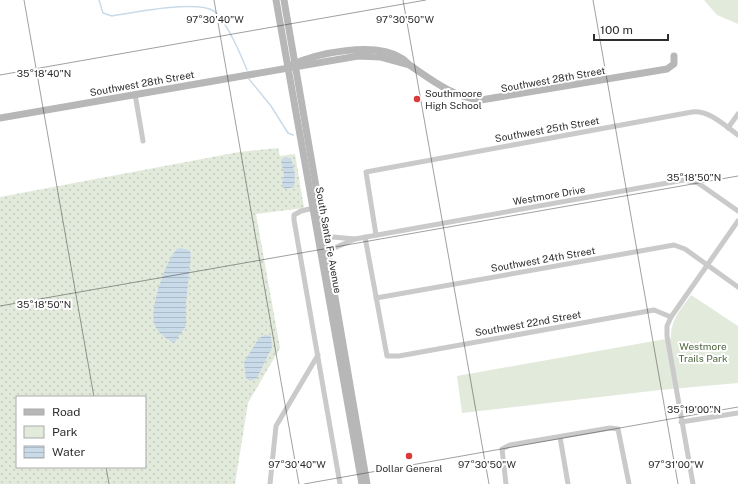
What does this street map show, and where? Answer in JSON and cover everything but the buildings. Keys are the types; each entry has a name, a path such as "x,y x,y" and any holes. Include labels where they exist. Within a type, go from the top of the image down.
{"main road":[{"name":"South Santa Fe Avenue","path":"276,0 314,208 322,238"},
{"name":"South Santa Fe Avenue","path":"284,0 362,484"},
{"name":"Southwest 28th Street","path":"0,118 288,67 295,65 304,59 350,50 376,50 401,57 409,65 454,94 481,100 667,69 674,64 674,56"},
{"name":"South Santa Fe Avenue","path":"324,252 367,484"}],"street":[{"path":"135,94 143,141"},
{"name":"Southwest 25th Street","path":"376,235 366,172 692,112 705,113 738,135"},
{"path":"728,128 738,114"},
{"name":"Westmore Drive","path":"324,252 355,239 365,237 684,180 698,183 738,211"},
{"path":"314,208 297,212 294,215 294,220 340,484"},
{"path":"692,484 667,336 667,326 670,317 738,221"},
{"path":"365,237 376,298"},
{"name":"Westmore Drive","path":"322,238 355,239"},
{"name":"Southwest 24th Street","path":"376,298 674,245 685,249 738,287"},
{"name":"Southwest 22nd Street","path":"376,298 387,356 399,356 654,310 670,317"},
{"path":"270,484 276,426 318,355"},
{"path":"681,422 738,414"},
{"path":"506,484 502,449 510,446 610,428 618,429 630,484"},
{"path":"560,437 568,484"}],"green space":[{"path":"704,0 738,0 738,24 717,15"},
{"path":"278,148 280,156 295,154 304,208 256,214 280,348 248,403 235,484 0,484 0,197 239,152"},
{"name":"Westmore Trails Park","path":"691,295 738,326 738,383 660,390 462,413 457,376 671,338 674,320"}],"water":[{"path":"283,158 291,158 295,175 294,187 284,189 282,183 284,175 281,161"},
{"path":"178,248 189,250 191,254 186,304 186,326 173,343 157,330 153,316 154,306 164,272 173,254"},
{"path":"265,335 271,336 272,347 257,378 250,381 246,378 244,362 259,338"}],"waterway":[{"path":"99,0 103,13 112,16 180,7 206,8 214,11 229,31 247,70"},
{"path":"249,79 271,106 288,133 293,135"}],"place":[{"name":"Southmoore High School","path":"417,99"},
{"name":"Dollar General","path":"409,456"}]}
